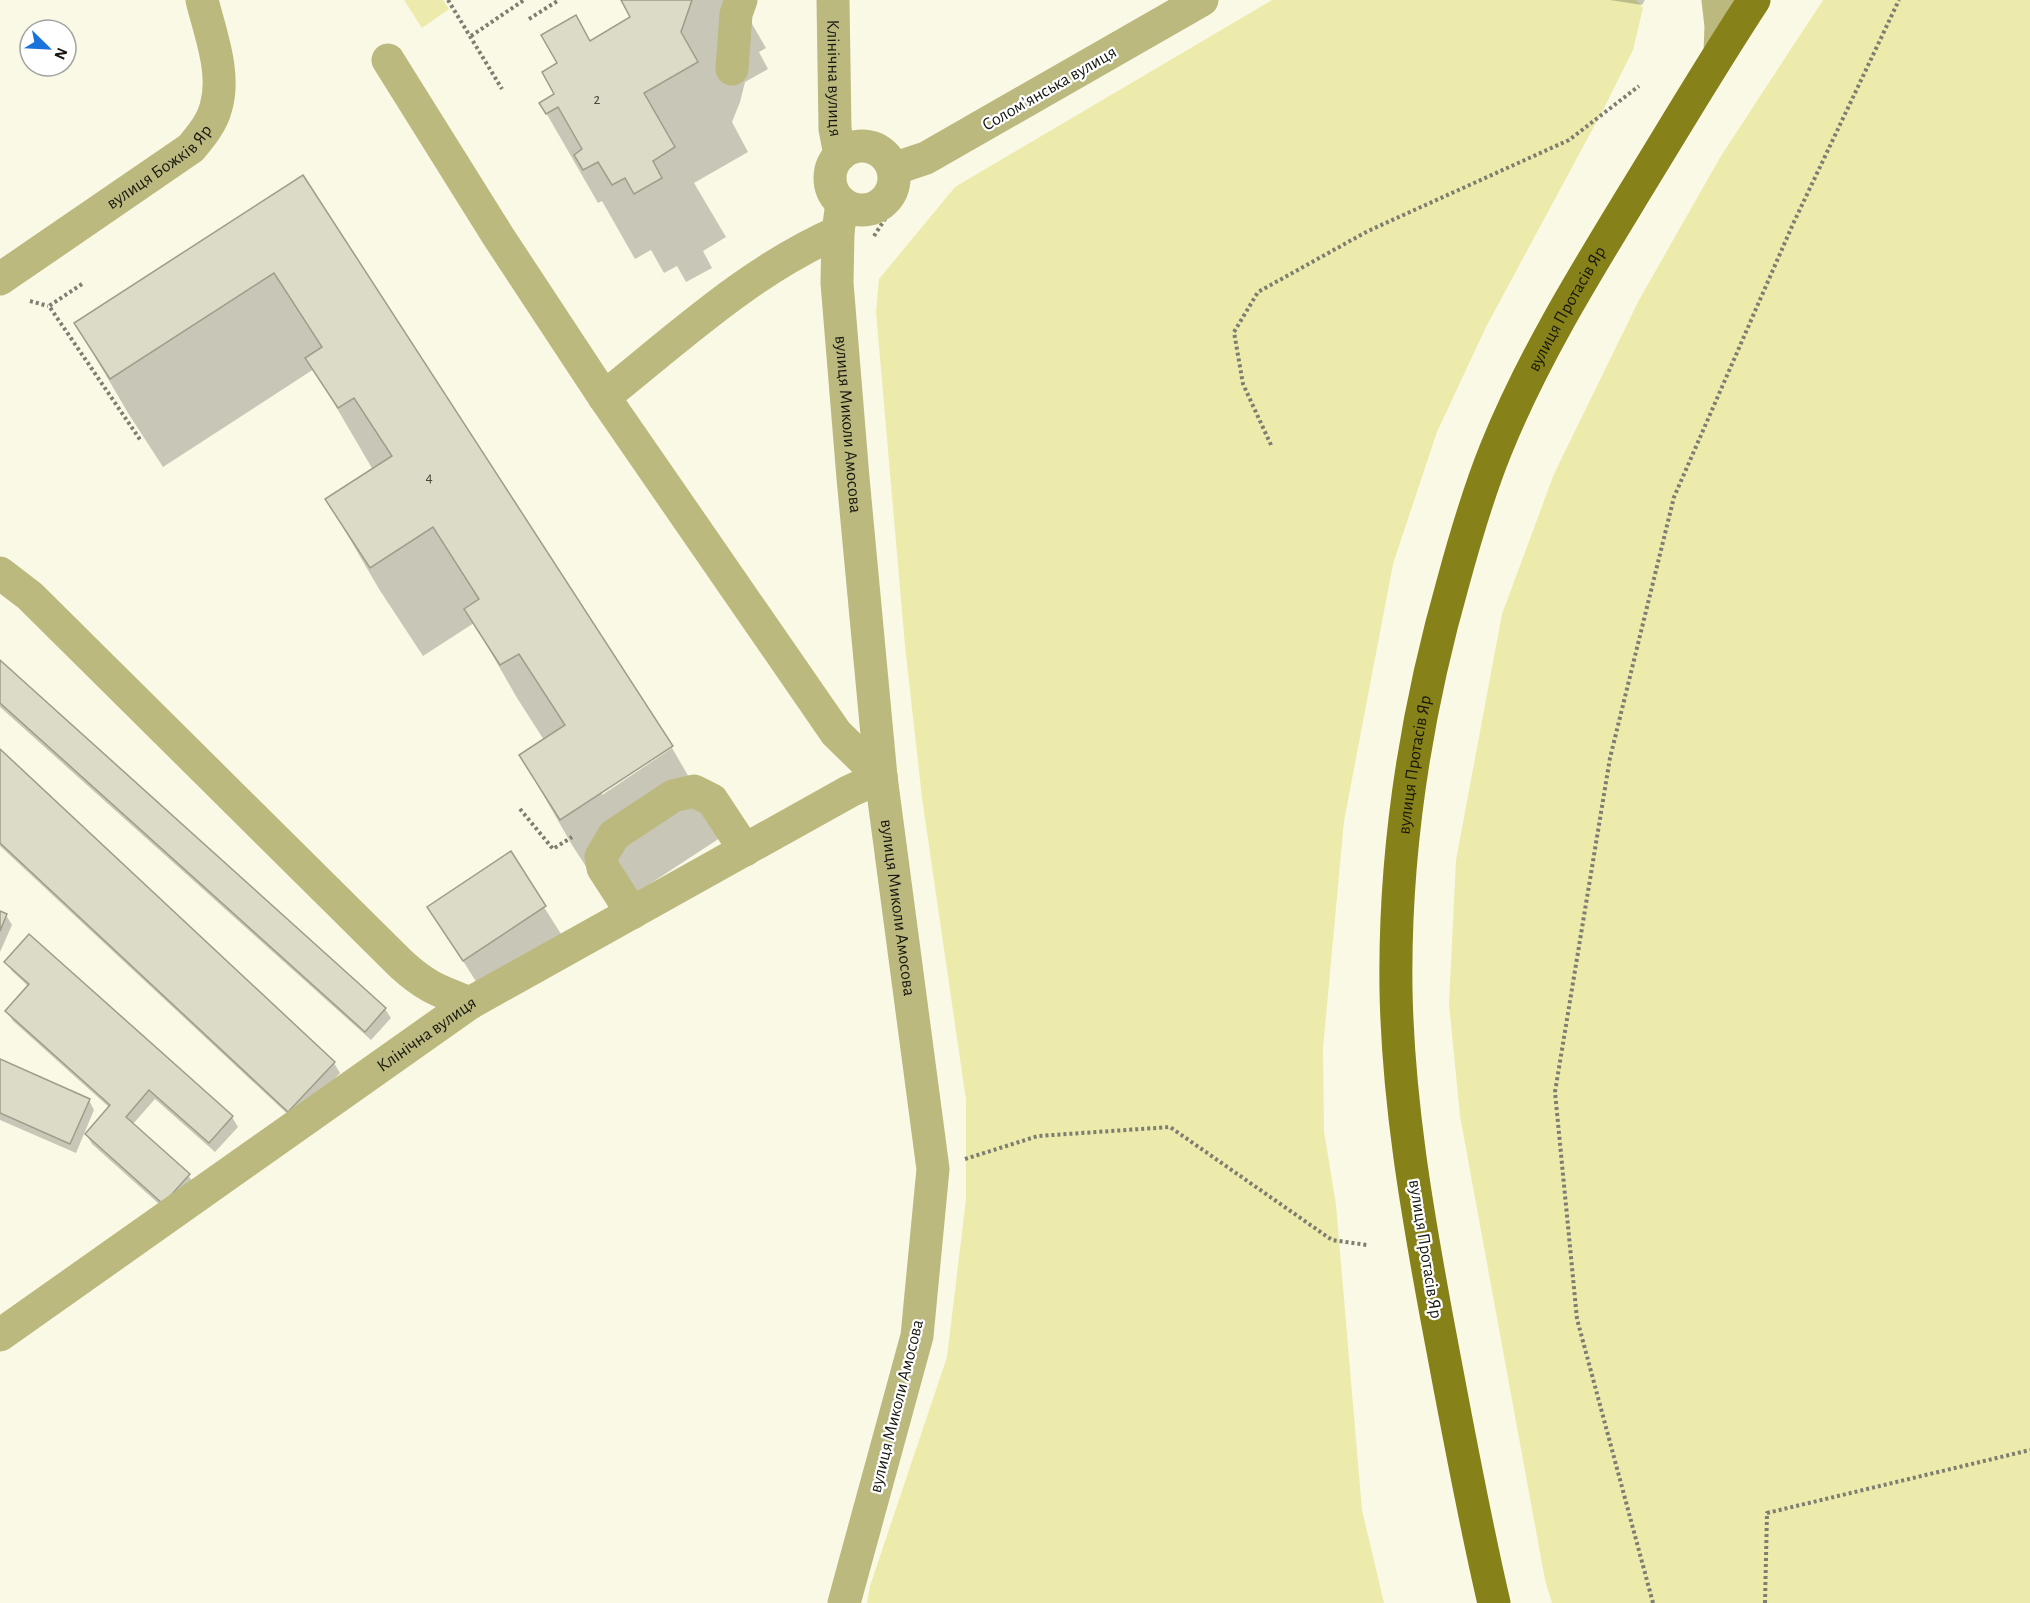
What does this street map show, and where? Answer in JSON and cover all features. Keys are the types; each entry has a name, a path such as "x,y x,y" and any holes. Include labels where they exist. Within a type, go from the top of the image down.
{"main road":[{"name":"вулиця Протасів Яр","path":"1494,1603 1477,1532 1422,1237 1401,1085 1396,990 1398,887 1409,788 1431,662 1470,520 1496,448 1567,303 1754,0"}],"street":[{"name":"вулиця Божків Яр","path":"0,279 191,148 206,129 216,108 219,83 216,56 201,0"},
{"path":"732,69 736,14 741,0"},
{"name":"Клінічна вулиця","path":"833,0 833,83 836,140 840,154"},
{"name":"Соломʼянська вулиця","path":"893,169 926,159 1202,0"},
{"path":"1718,0 1721,26 1720,52"},
{"path":"388,60 498,236 604,397 836,733 881,777"},
{"path":"604,397 729,298 805,246 851,208 861,210 880,205 893,189 893,169 888,158 881,151 870,146 849,148 840,154 833,164 830,174 831,185 840,217"},
{"name":"вулиця Миколи Амосова","path":"840,217 837,283 881,777 933,1168 917,1336 844,1603"},
{"path":"0,548 30,596"},
{"path":"0,573 30,596 401,964 421,982 470,1003"},
{"name":"Клінічна вулиця","path":"0,1335 470,1003 850,791 881,777"},
{"path":"632,913 603,868 601,857 614,835 673,796 694,791 712,800 745,850"}],"path":[{"path":"448,0 502,89"},
{"path":"471,36 524,0"},
{"path":"529,19 559,0"},
{"path":"1653,1603 1577,1319 1555,1092 1610,758 1674,496 1793,224 1899,0"},
{"path":"1271,445 1243,384 1234,332 1257,292 1368,231 1569,140 1639,86"},
{"path":"870,243 926,159"},
{"path":"82,284 49,306 141,441"},
{"path":"520,809 553,849 580,832 614,835"},
{"path":"933,1168 1038,1136 1170,1127 1332,1240 1367,1245"},
{"path":"1765,1603 1767,1514 2030,1450"}],"shaded area":[{"path":"404,0 443,0 449,9 422,28"},
{"path":"1272,0 1636,0 1643,8 1633,50 1486,327 1437,432 1393,564 1344,821 1323,1049 1324,1131 1336,1205 1362,1510 1384,1603 867,1603 870,1586 947,1357 966,1199 966,1100 922,798 905,646 876,312 879,279 955,187"},
{"path":"1823,0 2030,0 2030,1603 1552,1603 1545,1580 1460,1116 1449,1004 1456,860 1502,614 1554,474 1639,300 1721,156"}],"building":[{"path":"621,0 692,0 681,32 698,62 644,93 675,147 653,161 662,178 634,194 625,178 612,185 598,162 583,170 574,155 582,149 558,107 546,114 539,103 554,94 542,72 557,63 541,35 576,15 590,41 630,17"},
{"path":"303,175 673,746 560,820 519,755 565,725 519,654 500,665 464,609 479,599 433,527 370,568 325,499 392,456 354,398 338,408 305,358 322,347 274,273 110,379 74,323"},
{"path":"0,660 386,1008 365,1032 0,703"},
{"path":"0,749 335,1062 288,1112 0,843"},
{"path":"511,851 546,906 463,961 427,907"},
{"path":"0,911 7,914 0,931"},
{"path":"29,934 233,1116 209,1143 149,1090 126,1117 190,1174 163,1204 85,1134 110,1105 5,1011 29,984 4,962"},
{"path":"0,1059 90,1099 70,1144 0,1113"}]}
